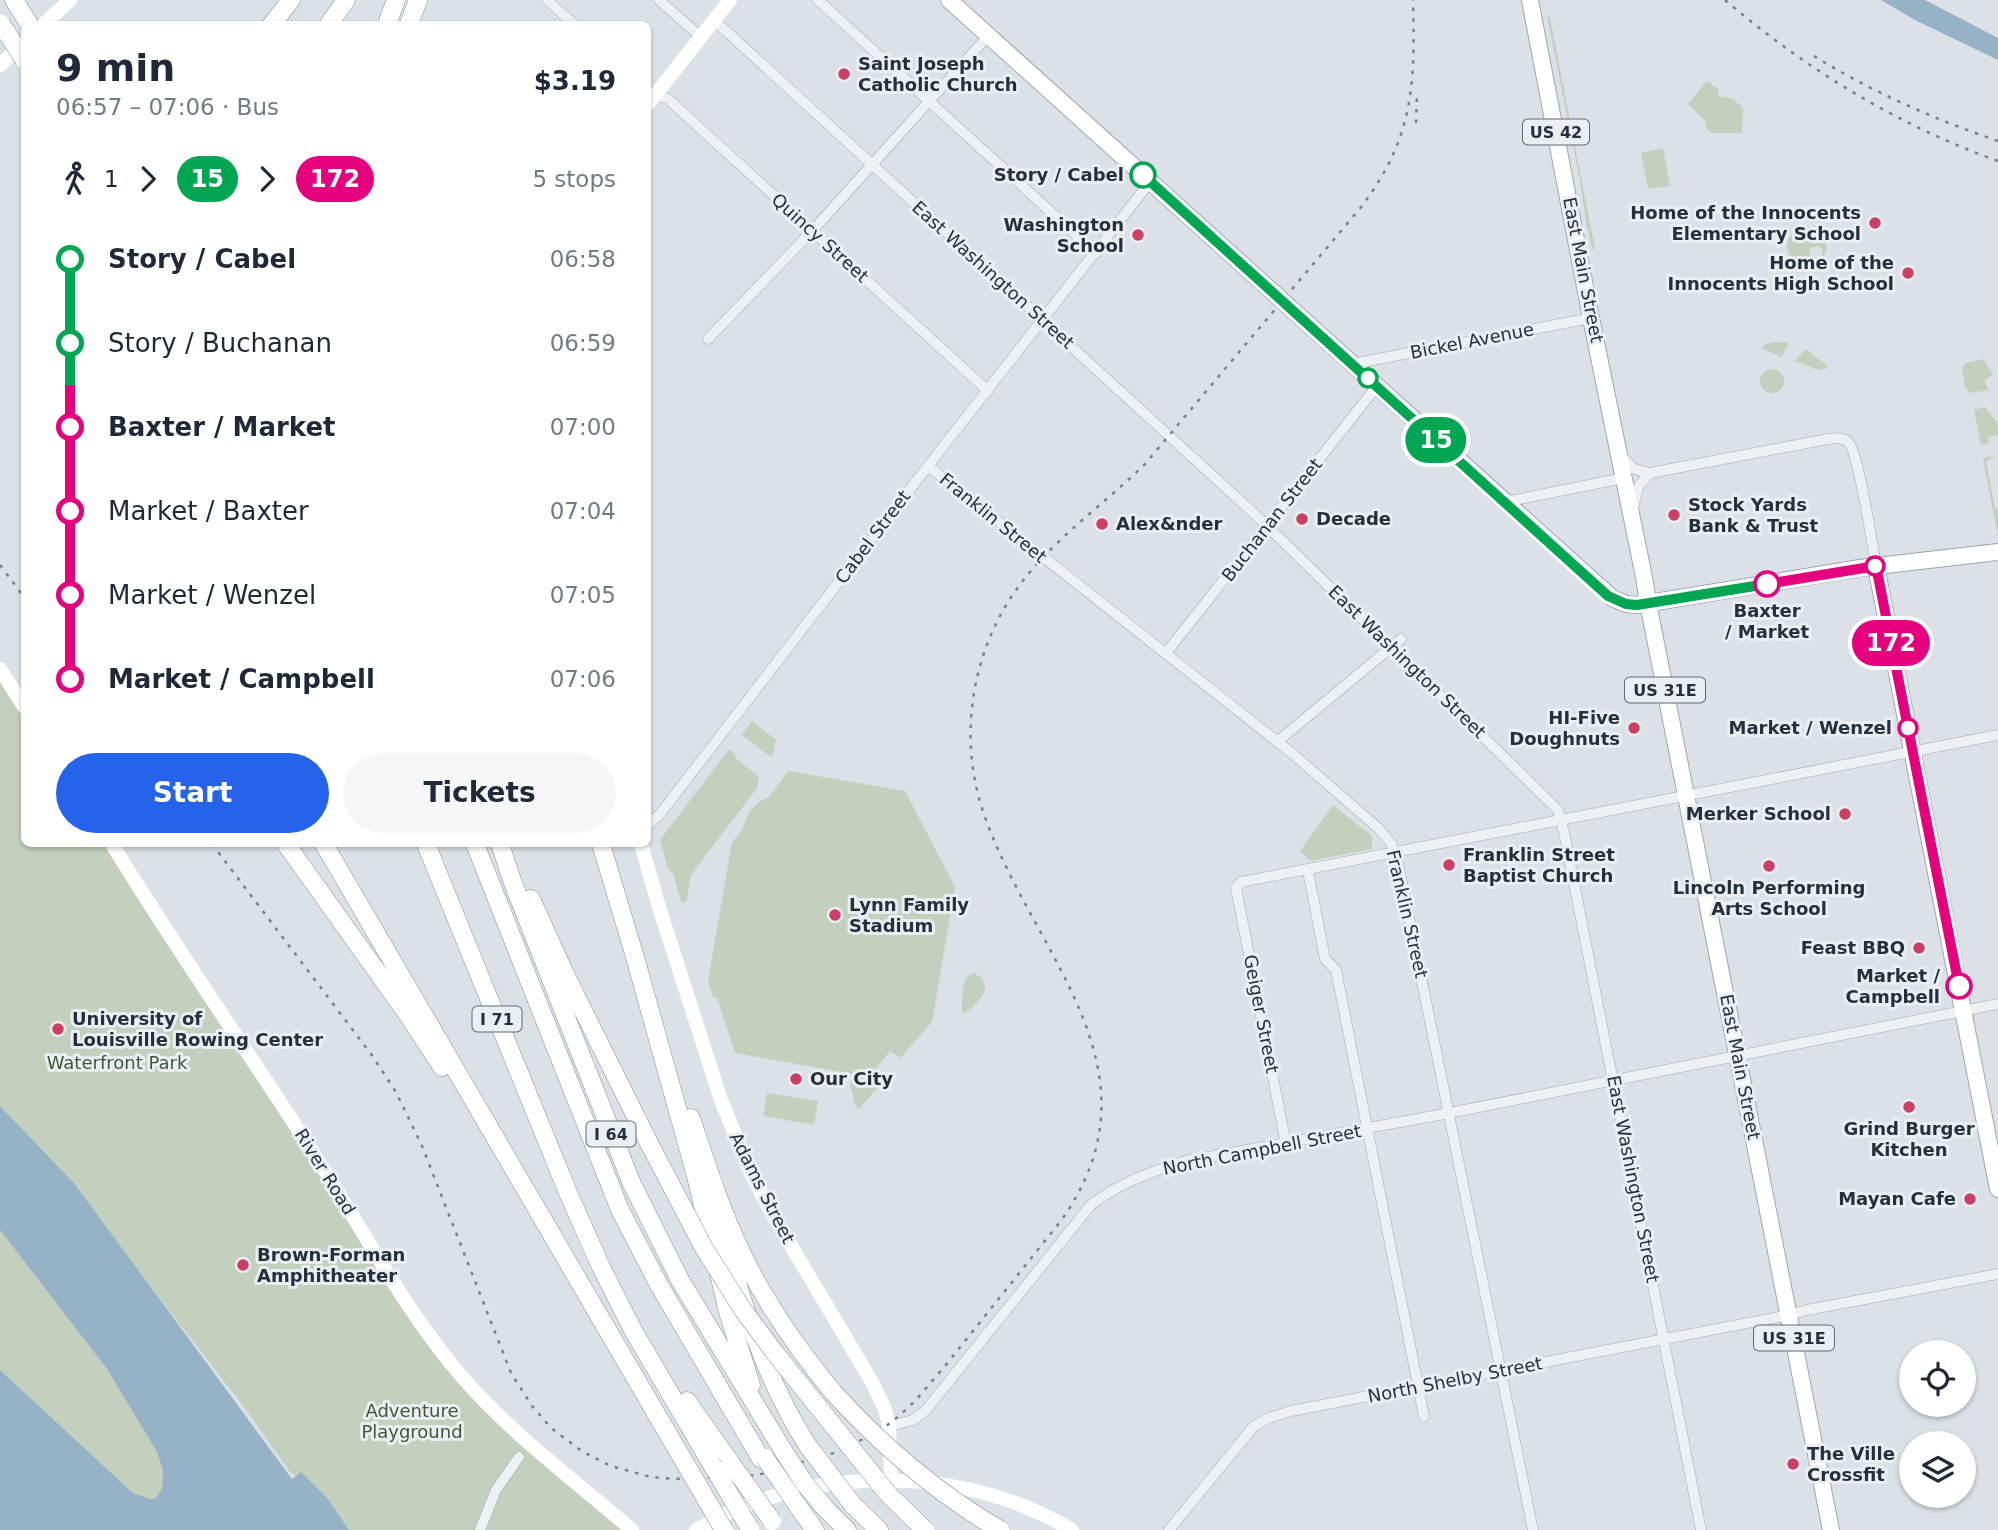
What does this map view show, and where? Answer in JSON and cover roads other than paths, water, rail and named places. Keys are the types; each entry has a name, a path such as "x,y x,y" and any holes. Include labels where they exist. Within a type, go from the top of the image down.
{"highway":[{"path":"274,21 290,0"},
{"path":"329,21 338,0"},
{"path":"330,21 346,0"},
{"path":"388,21 396,0"},
{"path":"410,21 418,0"},
{"path":"420,21 429,0"},
{"path":"16,4 27,21"},
{"path":"1,23 21,54"},
{"path":"288,847 408,1015 593,1308"},
{"path":"326,847 724,1530"},
{"name":"I 71","path":"427,847 569,1195"},
{"path":"476,847 620,1210 659,1285 799,1519 815,1530"},
{"name":"I 64","path":"501,847 632,1184 680,1280 805,1483 847,1530"},
{"path":"508,847 565,974 704,1248 743,1310 775,1353 888,1494 925,1530"},
{"path":"602,847 696,1176 728,1312 757,1409"},
{"path":"635,957 717,1193 748,1267 794,1342 832,1392 878,1440 969,1511 1000,1530"},
{"path":"691,1118 731,1263 764,1364 783,1406 807,1446 853,1504 879,1530"},
{"path":"569,1195 643,1332 701,1421 775,1526"},
{"path":"569,1195 617,1300 750,1530"}],"main road":[{"path":"949,0 1608,596 1626,604 1648,603 1876,566 1998,552"},
{"name":"East Main Street","path":"1531,2 1831,1530"},
{"path":"1876,566 1998,1189"}],"street":[{"path":"47,21 70,0"},
{"path":"547,0 571,21"},
{"path":"659,0 701,37"},
{"path":"651,96 730,0"},
{"path":"818,0 1096,253"},
{"name":"East Washington Street","path":"714,20 1267,526 1558,810 1702,1530"},
{"path":"708,339 813,230 988,36"},
{"path":"0,65 21,46"},
{"name":"Quincy Street","path":"651,97 668,99 988,391"},
{"name":"Cabel Street","path":"651,822 1150,182"},
{"name":"Bickel Avenue","path":"1352,365 1591,318"},
{"name":"Buchanan Street","path":"1166,653 1377,386"},
{"path":"1619,454 1634,469 1650,473 1828,439 1844,440 1849,443 1852,451 1876,566"},
{"name":"Franklin Street","path":"928,466 1277,742 1378,828 1391,843 1449,1113 1533,1530"},
{"path":"1631,516 1638,487 1650,473"},
{"path":"1505,502 1624,478"},
{"path":"1277,742 1401,639"},
{"path":"0,669 21,702"},
{"path":"1424,1416 1336,970 1325,959 1308,871 1998,735"},
{"name":"River Road","path":"114,847 180,953 336,1188 419,1323 464,1379 490,1406 531,1445 632,1530"},
{"name":"Adams Street","path":"642,847 683,984 741,1153 774,1217 872,1382 884,1407 890,1426 891,1480"},
{"name":"Geiger Street","path":"1286,1144 1236,888 1241,882 1308,871"},
{"name":"North Campbell Street","path":"890,1426 913,1420 926,1410 1083,1214 1103,1196 1155,1171 1172,1165 1998,1004"},
{"name":"North Shelby Street","path":"1169,1530 1246,1434 1258,1423 1291,1411 1998,1274"},
{"path":"480,1530 496,1490 520,1457"},
{"path":"696,1530 738,1509 799,1491 837,1484 891,1480 954,1486 986,1493 1040,1513 1072,1530"}],"water":[{"path":"1881,0 1925,0 1998,38 1998,60 1915,20"},
{"path":"0,1106 74,1183 292,1479 301,1472 328,1499 349,1530 0,1530 0,1370 133,1493 150,1499 156,1498 162,1488 163,1471 157,1452 107,1369 0,1230"}],"railway":[{"path":"214,847 371,1054 396,1092 422,1146 511,1373 532,1406 551,1428 583,1452 611,1466 651,1477 676,1479 758,1475 837,1452 881,1430 915,1401 1060,1222 1090,1167 1101,1115 1097,1064 1082,1015 1007,868 977,791 972,764 972,710 976,683 992,631 1005,607 1034,567 1145,464 1376,186 1395,150 1407,113 1413,57 1413,0"},
{"path":"1725,0 1788,49 1854,93 1924,130 1998,161"},
{"path":"1814,56 1904,104 1998,141"},
{"path":"1416,123 1417,95"},
{"path":"0,565 21,593"}],"place":[{"name":"Saint Joseph Catholic Church","path":"844,74"},
{"name":"Story / Cabel","path":"1143,175"},
{"name":"Home of the Innocents Elementary School","path":"1875,223"},
{"name":"Washington School","path":"1138,235"},
{"name":"Home of the Innocents High School","path":"1908,273"},
{"name":"Stock Yards Bank & Trust","path":"1674,515"},
{"name":"Decade","path":"1302,519"},
{"name":"Alex&nder","path":"1102,524"},
{"name":"Baxter / Market","path":"1767,584"},
{"name":"HI-Five Doughnuts","path":"1634,728"},
{"name":"Market / Wenzel","path":"1908,728"},
{"name":"Merker School","path":"1845,814"},
{"name":"Franklin Street Baptist Church","path":"1449,865"},
{"name":"Lincoln Performing Arts School","path":"1769,866"},
{"name":"Lynn Family Stadium","path":"835,915"},
{"name":"Feast BBQ","path":"1919,948"},
{"name":"Market / Campbell","path":"1959,986"},
{"name":"University of Louisville Rowing Center","path":"58,1029"},
{"name":"Our City","path":"796,1079"},
{"name":"Grind Burger Kitchen","path":"1909,1107"},
{"name":"Mayan Cafe","path":"1970,1199"},
{"name":"Brown-Forman Amphitheater","path":"243,1265"},
{"name":"The Ville Crossfit","path":"1793,1464"}],"park label":[{"name":"Waterfront Park","path":"117,1063"},
{"name":"Adventure Playground","path":"412,1421"}]}
